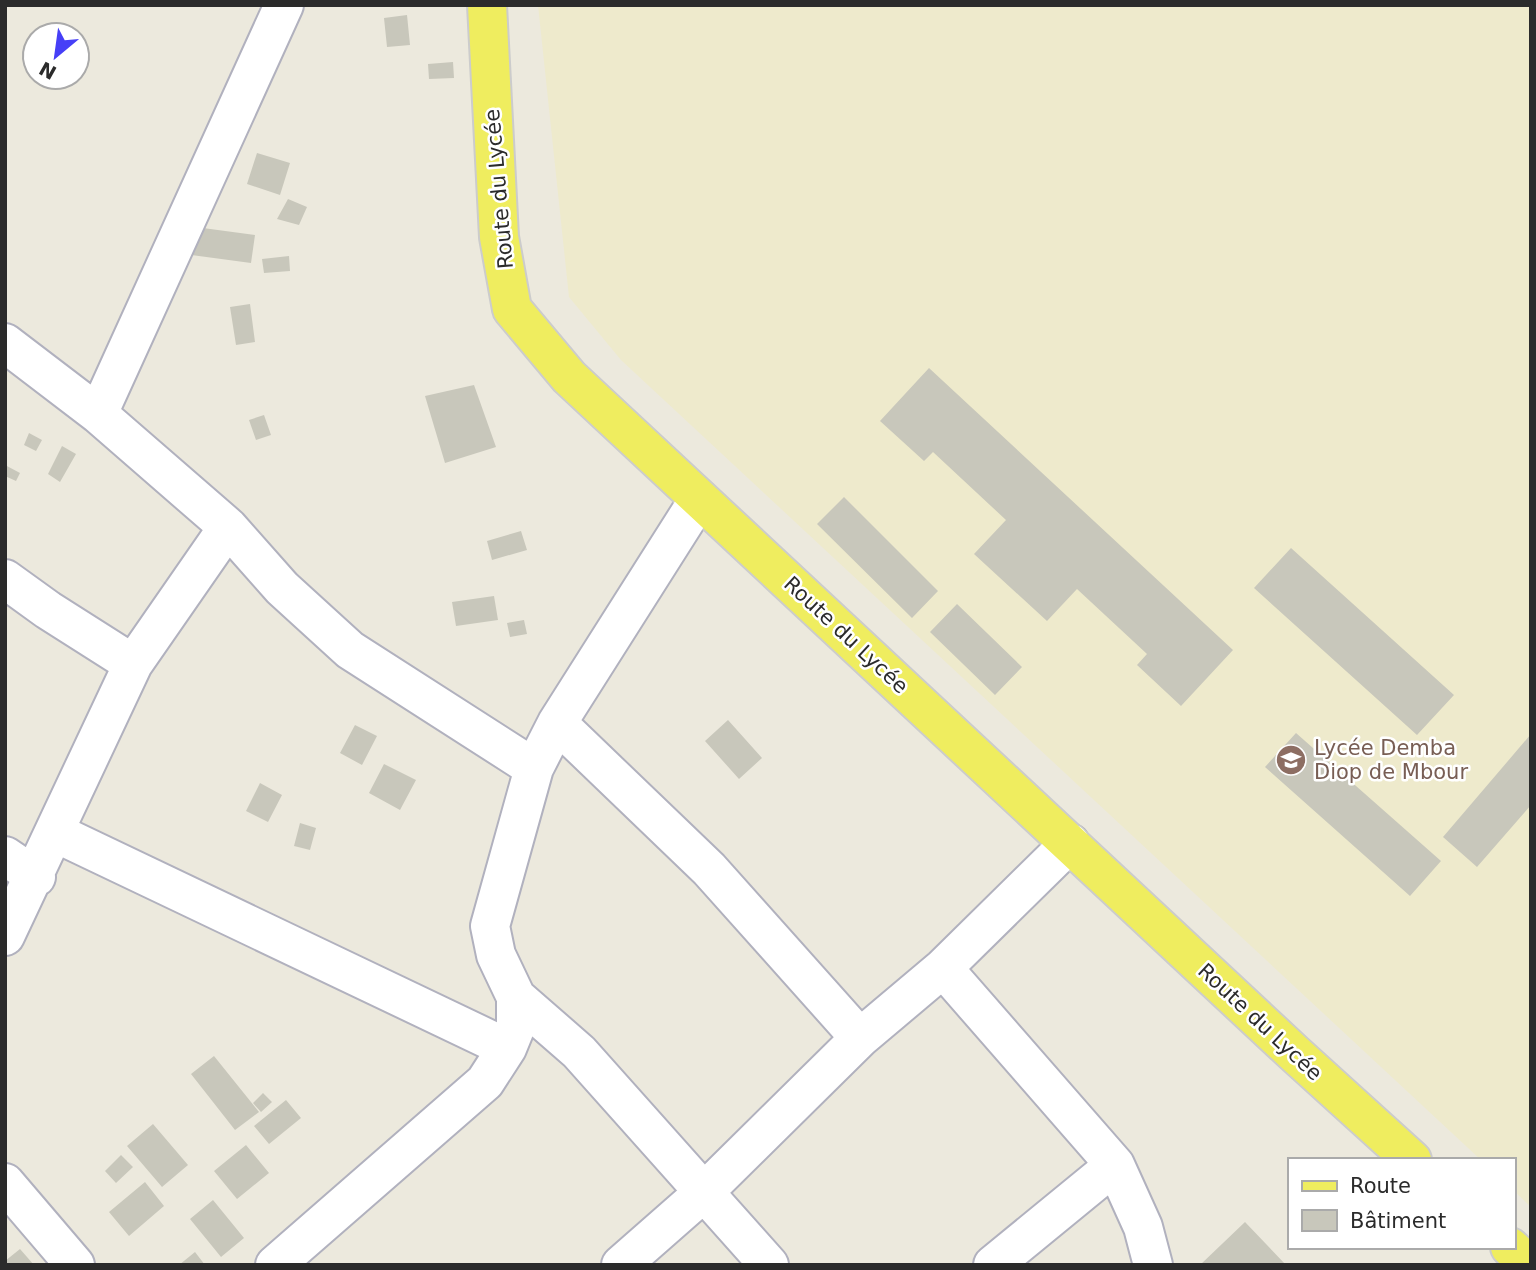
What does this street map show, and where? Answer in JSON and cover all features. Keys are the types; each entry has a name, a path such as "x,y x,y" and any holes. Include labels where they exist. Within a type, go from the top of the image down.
{"main road":[{"name":"Route du Lycée","path":"487,5 499,237 512,309 569,377 1294,1054 1410,1158"},
{"path":"1512,1249 1529,1265"}],"street":[{"path":"98,414 284,5"},
{"path":"5,342 98,414 228,527 282,588 350,650 534,768"},
{"path":"699,499 557,723 534,768 490,926 496,955 516,997 579,1052 769,1265"},
{"path":"5,936 20,866 56,833 133,664 228,527"},
{"path":"5,579 133,664"},
{"path":"557,723 709,869 860,1038"},
{"path":"56,833 508,1048"},
{"path":"621,1265 703,1193 860,1038 943,968 1070,843"},
{"path":"943,968 1115,1166 1143,1227 1153,1265"},
{"path":"275,1265 485,1082 508,1048 516,1026 516,997"},
{"path":"993,1265 1115,1166"},
{"path":"5,1183 75,1265"}],"shaded area":[{"name":"Lycée Demba Diop de Mbour","path":"538,5 1531,5 1531,1207 1515,1192 1515,1158 1479,1158 621,360 569,297"}],"building":[{"path":"407,15 410,45 387,47 384,18"},
{"path":"453,62 454,78 429,79 428,64"},
{"path":"257,153 290,163 280,195 247,184"},
{"path":"288,199 307,207 299,225 277,219"},
{"path":"188,226 255,235 251,263 184,254"},
{"path":"289,256 290,271 264,273 262,259"},
{"path":"250,304 255,342 236,345 230,307"},
{"path":"929,368 1233,650 1181,706 1137,665 1147,654 1077,589 1047,621 974,554 1006,520 933,452 924,461 880,421"},
{"path":"474,385 496,447 445,463 425,396"},
{"path":"264,415 271,435 256,440 249,420"},
{"path":"29,433 42,440 36,451 24,445"},
{"path":"62,446 76,454 60,482 48,474"},
{"path":"5,465 20,473 16,481 5,476"},
{"path":"844,497 938,591 912,618 817,524"},
{"path":"521,531 527,550 492,560 487,541"},
{"path":"1291,548 1454,695 1417,735 1254,588"},
{"path":"494,596 498,620 456,626 452,602"},
{"path":"957,604 1022,667 995,695 930,632"},
{"path":"524,620 527,634 510,637 507,623"},
{"path":"728,720 762,758 739,779 705,741"},
{"path":"355,725 377,736 362,765 340,753"},
{"path":"1296,733 1441,861 1410,896 1265,767"},
{"path":"1531,734 1531,805 1477,867 1443,837"},
{"path":"384,764 416,780 400,810 369,793"},
{"path":"260,783 282,795 268,822 246,811"},
{"path":"300,823 316,828 310,850 294,846"},
{"path":"214,1056 259,1112 235,1130 191,1074"},
{"path":"263,1093 272,1102 261,1112 253,1103"},
{"path":"286,1100 301,1118 269,1144 254,1126"},
{"path":"153,1124 188,1165 162,1187 127,1146"},
{"path":"246,1145 269,1173 237,1199 214,1171"},
{"path":"121,1155 133,1167 116,1183 105,1171"},
{"path":"145,1182 164,1206 129,1236 109,1212"},
{"path":"213,1200 244,1238 221,1257 190,1219"},
{"path":"1245,1222 1286,1265 1200,1265"},
{"path":"20,1249 34,1265 5,1265 5,1261"},
{"path":"195,1252 205,1265 179,1265"}],"place":[{"name":"Lycée Demba Diop de Mbour","path":"1291,760"}]}
